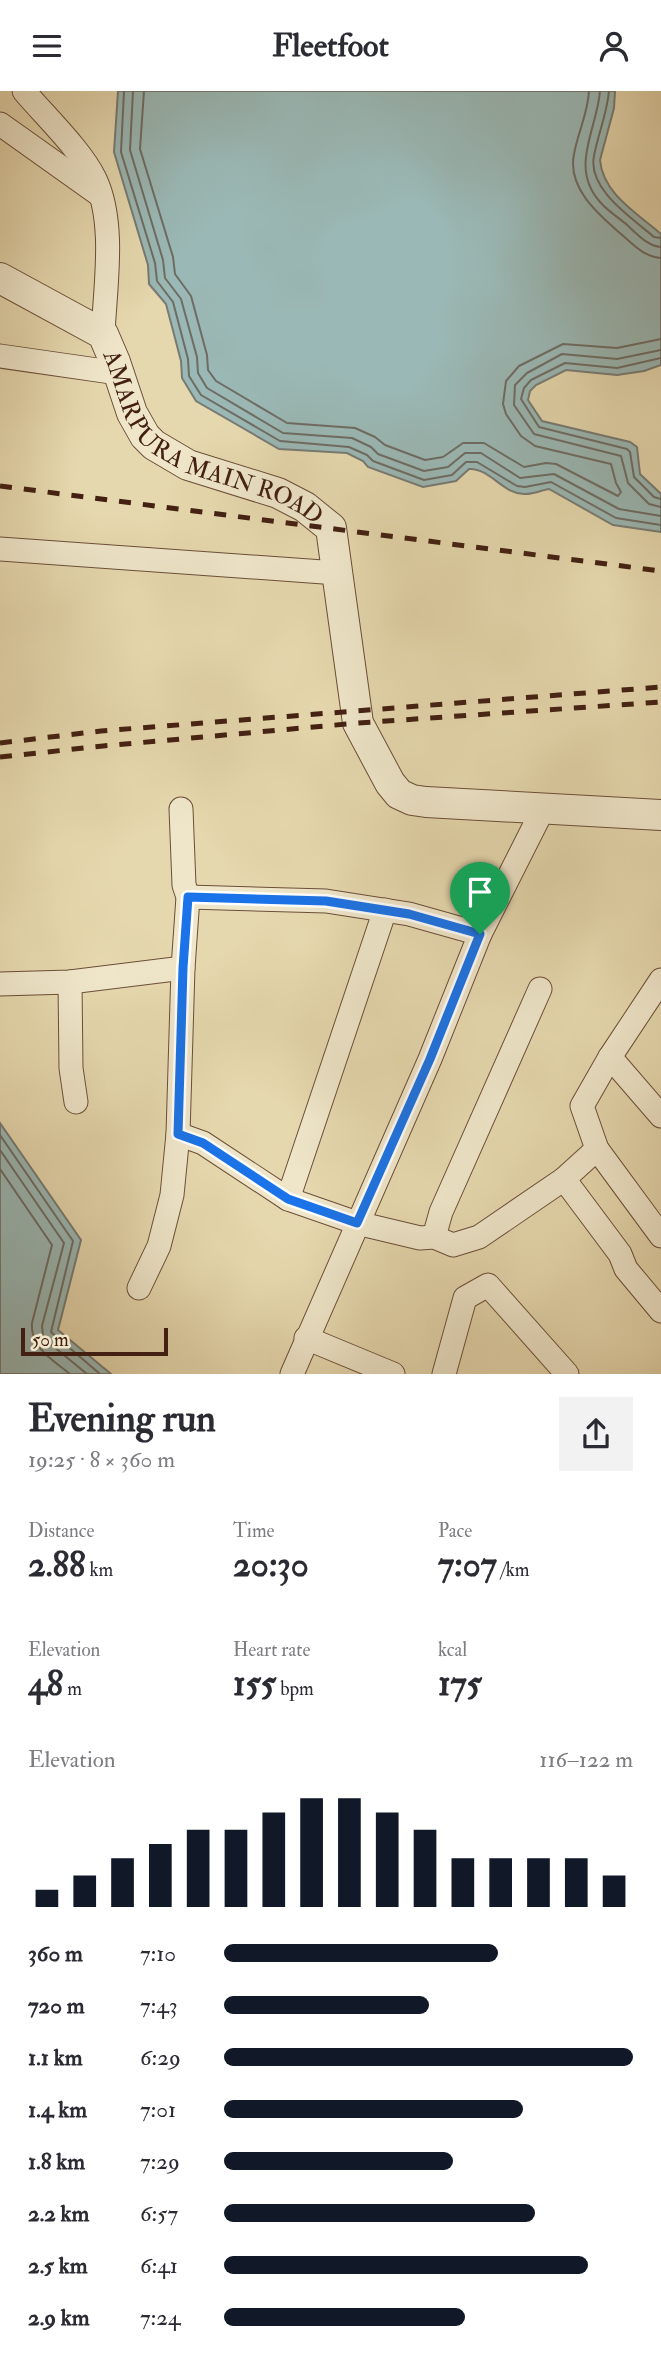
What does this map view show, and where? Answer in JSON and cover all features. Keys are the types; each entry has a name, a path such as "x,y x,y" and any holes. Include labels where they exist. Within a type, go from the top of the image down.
{"street":[{"path":"24,91 85,163 102,197 107,234 103,334"},
{"path":"0,124 102,197"},
{"name":"AMARPURA MAIN ROAD","path":"0,278 103,334 132,414 145,436 154,445 188,465 266,488 305,507 331,528 358,723 390,783 399,794 426,802 661,815"},
{"path":"0,356 118,373"},
{"path":"0,549 337,573"},
{"path":"139,1288 159,1245 172,1195 178,1134 188,897 184,885 181,809"},
{"path":"292,1374 430,1059 480,934 543,809"},
{"path":"188,897 326,901 409,914 480,934"},
{"path":"288,1199 385,910"},
{"path":"0,984 70,982 183,968"},
{"path":"661,980 610,1057 582,1107 597,1149 661,1236"},
{"path":"70,982 71,1068 76,1103"},
{"path":"434,1237 441,1212 540,989"},
{"path":"610,1057 661,1116"},
{"path":"178,1134 203,1143 288,1199 357,1223 420,1238 434,1237 453,1245 479,1237 564,1179 597,1149"},
{"path":"564,1179 620,1254 626,1269 661,1311"},
{"path":"444,1374 465,1298 488,1285 567,1374"},
{"path":"306,1338 393,1374"}],"water":[{"path":"118,91 615,91 614,108 600,160 602,172 614,193 661,234 661,365 617,375 566,370 536,385 530,391 528,400 542,421 630,442 637,447 640,474 661,494 661,532 613,525 549,489 529,494 511,491 477,470 469,469 456,481 423,487 368,467 363,461 347,453 279,449 196,401 182,378 181,361 166,304 149,284 148,265 114,152"},
{"path":"0,1123 81,1240 58,1330 111,1374 0,1374"}],"railway":[{"path":"0,486 661,571"},
{"path":"0,743 101,731 661,687"},
{"path":"0,757 358,723 661,702"}],"route":[{"path":"188,897 326,901 409,914 480,934 430,1059 357,1223 288,1199 203,1143 178,1134 188,897"}]}
